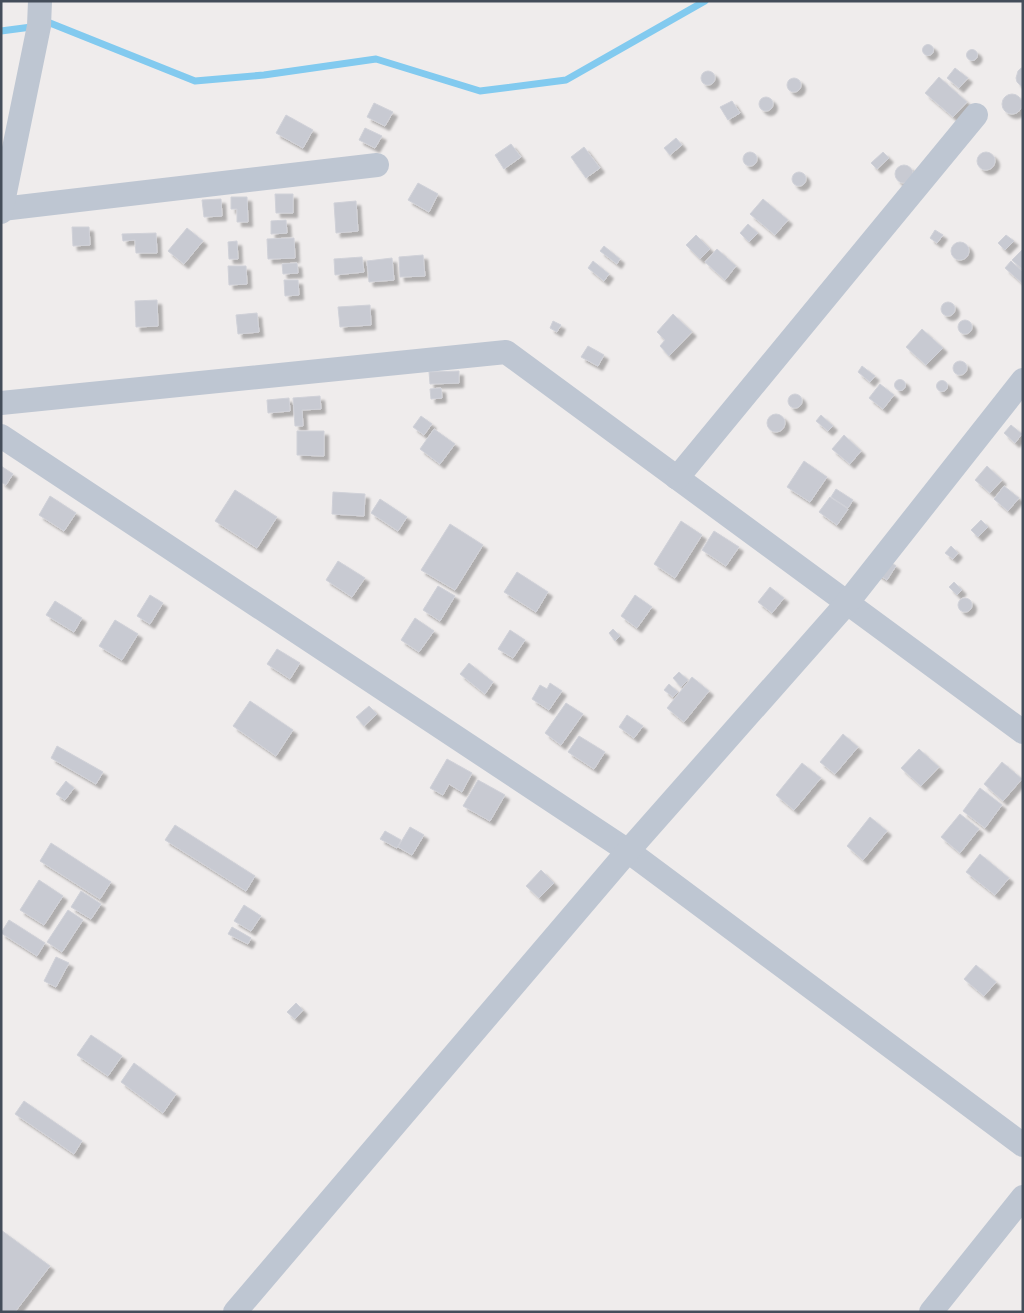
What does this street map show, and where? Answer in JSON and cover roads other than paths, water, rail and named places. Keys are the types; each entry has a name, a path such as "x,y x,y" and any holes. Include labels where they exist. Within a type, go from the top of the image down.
{"street":[{"path":"45,1 40,2 39,26 2,210 377,165"},
{"path":"677,478 976,115"},
{"path":"1,403 506,352 1023,732"},
{"path":"235,1312 628,851 847,603 1023,380"},
{"path":"1,436 628,851 1023,1145"},
{"path":"931,1312 1023,1197"}],"waterway":[{"path":"1,31 50,23 195,81 264,75 376,59 480,91 566,80 705,1"}]}
